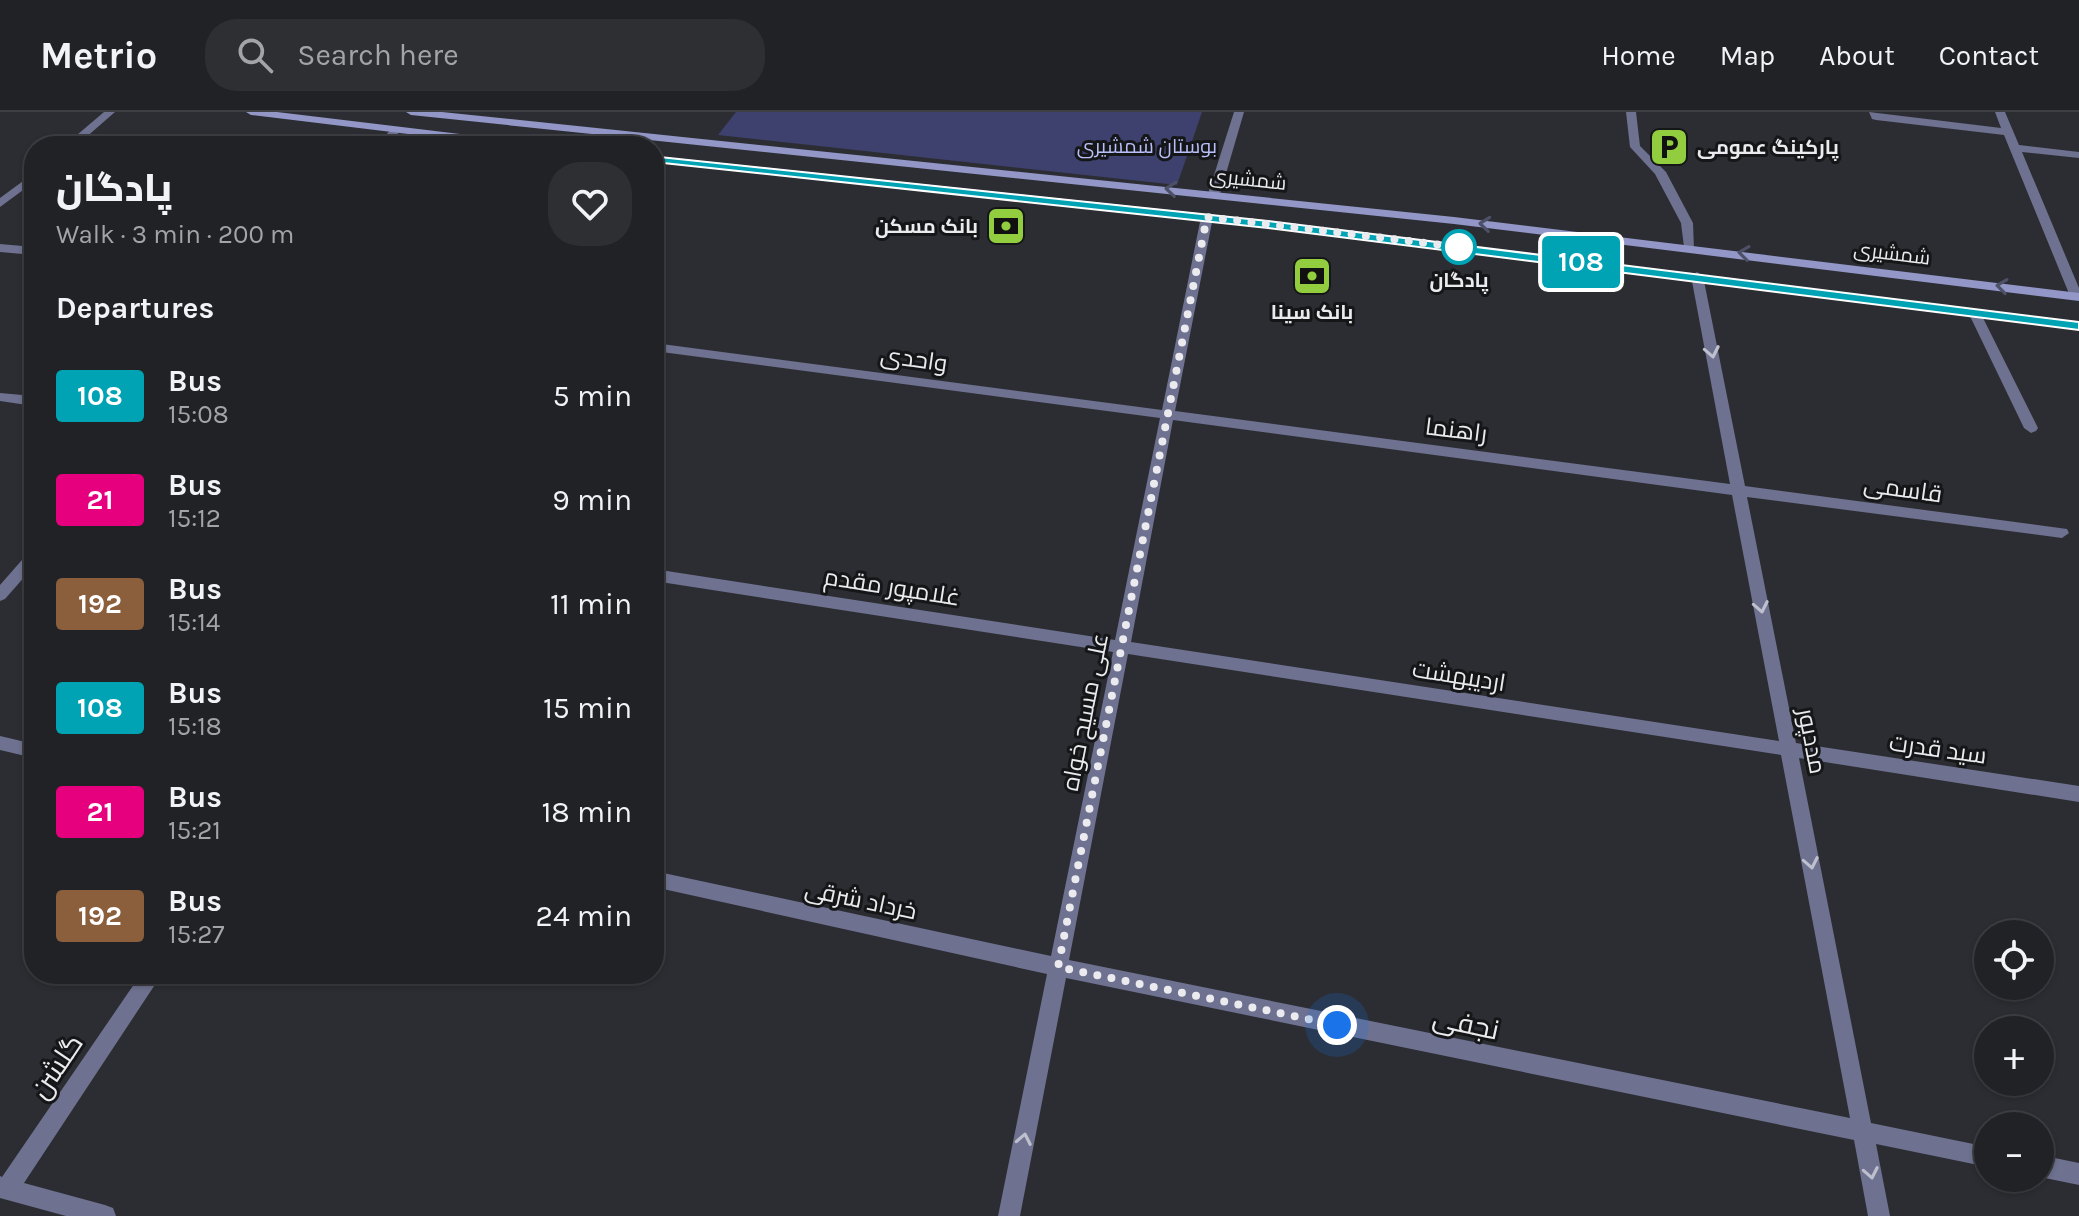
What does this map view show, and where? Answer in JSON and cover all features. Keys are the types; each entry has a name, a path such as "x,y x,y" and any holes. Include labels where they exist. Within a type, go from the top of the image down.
{"main road":[{"path":"251,112 441,136"},
{"path":"395,131 411,112"},
{"name":"شمشیری","path":"411,112 646,136"},
{"name":"شمشیری","path":"664,138 1690,247 1963,280 2078,298"},
{"name":"شمشیری","path":"664,160 1207,217 2079,326"},
{"path":"1207,217 1214,194"},
{"path":"1690,247 1697,276"},
{"path":"1963,280 1974,312"}],"street":[{"path":"81,136 110,112"},
{"path":"1214,194 1239,112"},
{"path":"1631,112 1635,147 1660,172 1687,223 1690,247"},
{"path":"1874,112 1876,117 2008,132"},
{"path":"2000,112 2078,298"},
{"path":"391,136 395,131"},
{"path":"2015,148 2079,155"},
{"path":"0,204 24,184"},
{"name":"علی مسیح خواه","path":"1009,1216 1207,217"},
{"path":"0,248 24,250"},
{"name":"مددپور","path":"1697,276 1879,1216"},
{"path":"1974,312 2031,428"},
{"name":"واحدی","path":"664,348 1168,415"},
{"path":"0,397 24,400"},
{"name":"راهنما","path":"1168,415 1739,489"},
{"name":"قاسمی","path":"1739,489 2062,533"},
{"path":"0,595 24,567"},
{"path":"0,573 17,575"},
{"name":"غلامپور مقدم","path":"664,577 1122,647"},
{"name":"اردیبهشت","path":"1122,647 1789,751"},
{"path":"0,743 24,749"},
{"name":"سید قدرت","path":"1789,751 2079,794"},
{"name":"خرداد شرقی","path":"664,881 1058,967"},
{"name":"نجفی","path":"1058,967 1974,1154"},
{"name":"گلشن","path":"4,1188 145,984"},
{"path":"2054,1169 2079,1174"},
{"path":"4,1188 105,1216"}],"green space":[{"name":"بوستان شمشیری","path":"736,112 1202,112 1177,185 718,135"}],"bus line":[{"name":"108","path":"664,160 1268,224 2079,326"}],"place":[{"name":"پارکینگ عمومی","path":"1669,147"},
{"name":"بانک مسکن","path":"1006,226"},
{"name":"پادگان","path":"1459,247"},
{"name":"بانک سینا","path":"1312,276"}],"route":[{"path":"1337,1025 1058,967 1207,217 1459,247"}]}
